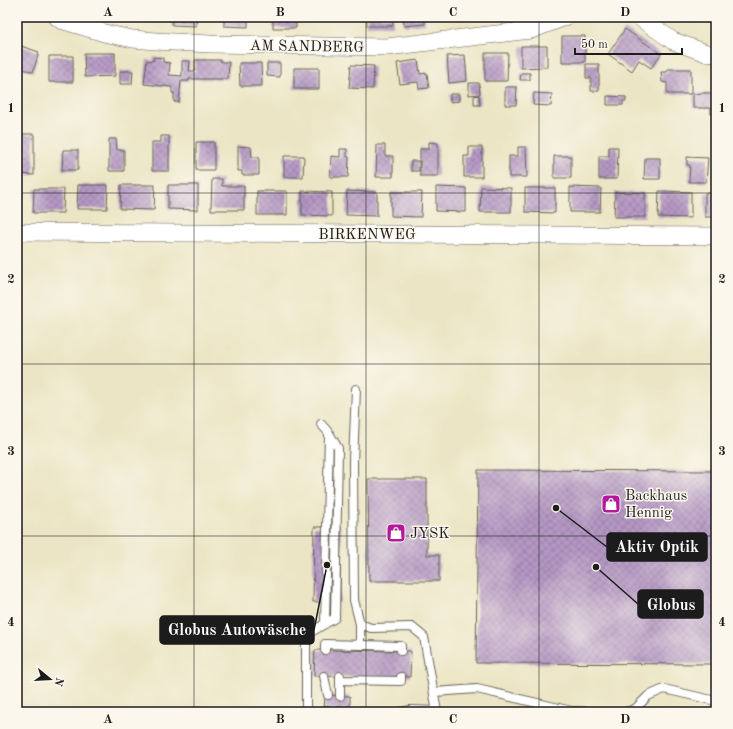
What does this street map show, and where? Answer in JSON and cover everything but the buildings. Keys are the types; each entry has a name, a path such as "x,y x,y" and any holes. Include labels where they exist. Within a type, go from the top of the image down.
{"street":[{"name":"AM SANDBERG","path":"57,17 61,20 83,28 133,39 210,44 387,47 531,30 559,18"},
{"path":"640,17 673,41 709,54"},
{"name":"BIRKENWEG","path":"17,232 716,236"}],"lane":[{"path":"356,389 353,462 354,600 360,624 357,647"},
{"path":"306,712 306,635 335,618 338,448 322,424"},
{"path":"360,624 371,628 412,627 424,637 437,711 416,710 400,712"},
{"path":"325,650 325,644 340,647 370,648 402,646 402,651"},
{"path":"324,676 328,695"},
{"path":"340,696 340,678 385,679 401,681 401,677"},
{"path":"434,692 478,689 572,711 595,712"},
{"path":"625,712 635,709 648,696 664,689 716,701"}],"place":[{"name":"Backhaus Hennig","path":"611,504"},
{"name":"Aktiv Optik","path":"556,508"},
{"name":"JYSK","path":"396,533"},
{"name":"Globus Autowäsche","path":"327,565"},
{"name":"Globus","path":"596,567"}]}
